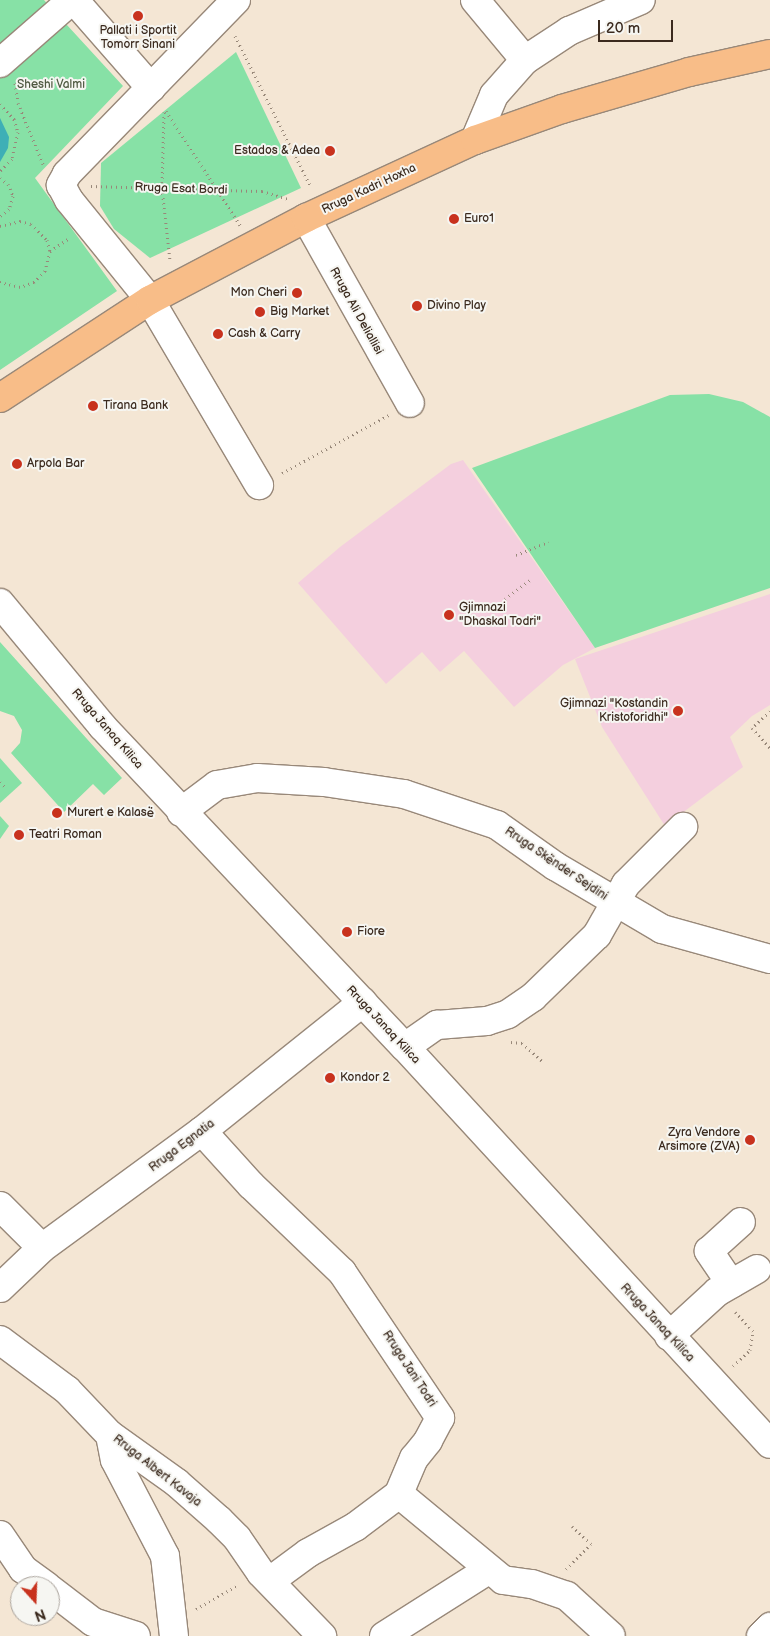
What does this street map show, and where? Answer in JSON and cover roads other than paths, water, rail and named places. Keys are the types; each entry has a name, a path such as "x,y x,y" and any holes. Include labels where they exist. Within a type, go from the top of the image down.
{"main road":[{"name":"Rruga Kadri Hoxha","path":"0,398 150,300 299,210 476,140 562,109 672,77 770,54"}],"street":[{"path":"236,0 67,174 61,185 69,200 150,300 260,485"},
{"path":"475,0 525,60"},
{"path":"476,140 494,95 525,60 569,31 641,0"},
{"path":"7,70 69,4 151,88"},
{"name":"Rruga Ali Deliallisi","path":"299,210 410,403"},
{"name":"Rruga Janaq Kilica","path":"0,603 102,726 181,812 363,1002 670,1336 760,1425 770,1444"},
{"name":"Rruga Skënder Sejdini","path":"181,812 217,786 257,778 324,782 404,794 497,825 616,904 662,929 770,959"},
{"path":"405,1048 437,1025 492,1019 508,1014 533,996 597,934 626,884 683,826"},
{"name":"Rruga Egnatia","path":"0,1288 42,1248 202,1131 363,1002"},
{"name":"Rruga Jani Todri","path":"202,1131 251,1186 342,1272 440,1418 428,1441 414,1458 399,1494"},
{"path":"0,1206 42,1248"},
{"path":"724,1288 710,1251 740,1222"},
{"path":"670,1336 724,1288 757,1269"},
{"name":"Rruga Albert Kavaja","path":"0,1340 67,1390 110,1435 177,1483 219,1520 237,1538 265,1577 322,1636"},
{"path":"110,1435 115,1460 165,1556 173,1630"},
{"path":"265,1577 355,1528 399,1494 448,1532 488,1570 504,1580 545,1588 568,1596 611,1636"},
{"path":"0,1534 23,1570 32,1576"},
{"path":"384,1636 488,1570"},
{"path":"60,1596 94,1622 136,1636"},
{"path":"761,1636 770,1627"}],"water":[{"path":"0,118 9,137 8,148 0,162"}],"place":[{"name":"Pallati i Sportit Tomorr Sinani","path":"138,16"},
{"name":"Estados & Adea","path":"330,151"},
{"name":"Euro1","path":"454,219"},
{"name":"Mon Cheri","path":"297,293"},
{"name":"Divino Play","path":"417,306"},
{"name":"Big Market","path":"260,312"},
{"name":"Cash & Carry","path":"218,334"},
{"name":"Tirana Bank","path":"93,406"},
{"name":"Arpola Bar","path":"17,464"},
{"name":"Gjimnazi \"Dhaskal Todri\"","path":"449,615"},
{"name":"Gjimnazi \"Kostandin Kristoforidhi\"","path":"678,711"},
{"name":"Murert e Kalasë","path":"57,813"},
{"name":"Teatri Roman","path":"19,835"},
{"name":"Fiore","path":"347,932"},
{"name":"Kondor 2","path":"330,1078"},
{"name":"Zyra Vendore Arsimore (ZVA)","path":"750,1140"}],"park label":[{"name":"Sheshi Valmi","path":"51,85"}]}
